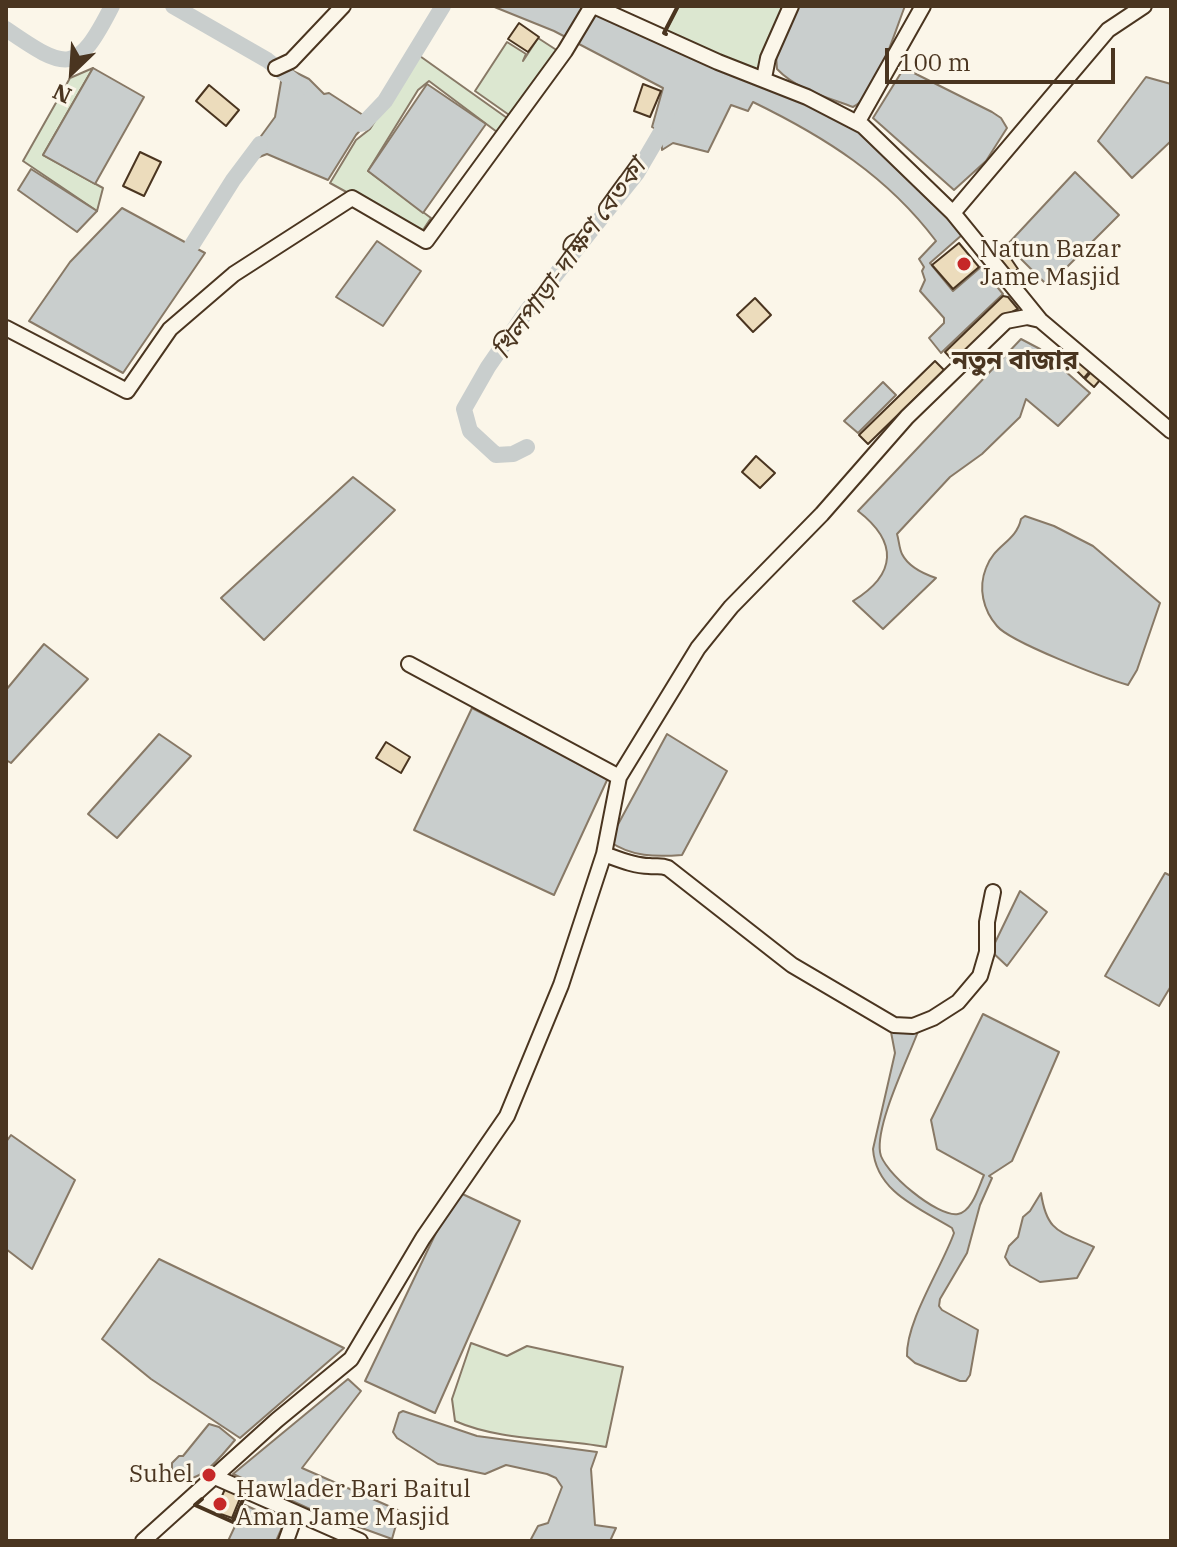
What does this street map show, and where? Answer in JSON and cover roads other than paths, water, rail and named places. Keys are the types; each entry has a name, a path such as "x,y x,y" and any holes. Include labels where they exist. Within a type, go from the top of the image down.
{"street":[{"path":"276,68 291,61 343,6"},
{"path":"9,330 127,391 170,329 234,274 352,198 426,241 565,51 593,6 718,62 764,78 857,123 953,213 1040,320 1171,431"},
{"path":"764,78 768,58 791,6"},
{"path":"857,123 923,6"},
{"path":"953,213 1108,30 1144,6"},
{"path":"143,1541 351,1359 423,1238 507,1116 561,985 604,854 619,777 698,648 731,607 822,514 907,417 1006,321 1027,317 1040,320"},
{"path":"409,664 619,777"},
{"path":"604,854 623,861 650,866 659,864 668,868 792,965 894,1025 913,1026 933,1018 958,1002 980,976 987,952 987,922 993,892"},
{"path":"215,1477 360,1541"},
{"path":"286,1541 296,1513"}],"waterway":[{"name":"খিলপাড়া-দক্ষিণ বেতকা","path":"6,29 43,53 69,59 79,55 89,45 112,6"},
{"name":"খিলপাড়া-দক্ষিণ বেতকা","path":"173,6 267,60 301,87"},
{"name":"খিলপাড়া-দক্ষিণ বেতকা","path":"360,124 385,101 443,6"},
{"name":"খিলপাড়া-দক্ষিণ বেতকা","path":"527,447 513,454 496,455 470,431 464,409 526,312 637,173 661,132 667,114"},
{"path":"192,245 260,144"}],"place":[{"name":"Natun Bazar Jame Masjid","path":"964,264"},
{"name":"Suhel","path":"209,1475"},
{"name":"Hawlader Bari Baitul Aman Jame Masjid","path":"220,1504"}],"district":[{"name":"নতুন বাজার","path":"1015,361"}]}
